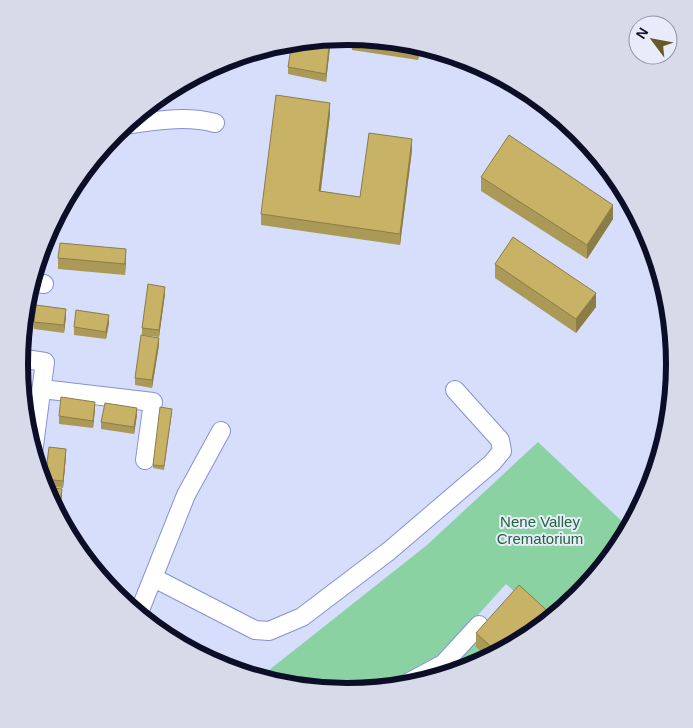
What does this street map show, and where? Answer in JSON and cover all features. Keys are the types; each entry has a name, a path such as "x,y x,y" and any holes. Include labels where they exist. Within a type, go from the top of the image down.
{"street":[{"path":"137,123 166,119 202,120 215,123"},
{"path":"28,359 45,362 36,434"},
{"path":"42,389 153,402 145,460"},
{"path":"154,578 255,630 269,631 302,617 389,551 492,463 502,451 500,440 455,390"},
{"path":"141,608 186,495 221,431"},
{"path":"427,672 443,664 480,625"}],"green space":[{"name":"Nene Valley Crematorium","path":"538,442 624,523 600,558 572,590 542,616 506,584 478,615 492,629 476,647 482,653 469,659 409,677 367,682 326,682 284,677 266,672 427,545"}],"building":[{"path":"329,46 326,74 288,67 291,50"},
{"path":"276,95 330,103 319,191 360,197 369,133 412,139 400,234 261,214"},
{"path":"509,135 613,205 587,245 481,177"},
{"path":"513,237 596,293 576,319 495,264"},
{"path":"60,243 126,249 125,264 58,258"},
{"path":"148,284 165,287 159,330 142,328"},
{"path":"36,305 66,309 64,325 34,322"},
{"path":"76,310 109,315 106,332 74,327"},
{"path":"141,335 159,338 152,380 135,378"},
{"path":"61,397 95,402 93,421 59,416"},
{"path":"105,403 137,408 134,427 101,422"},
{"path":"160,407 172,409 164,466 153,465"},
{"path":"49,447 66,449 63,481 49,479 46,472"},
{"path":"53,488 62,489 60,504"},
{"path":"519,585 548,611 524,629 492,648 476,633"}]}
